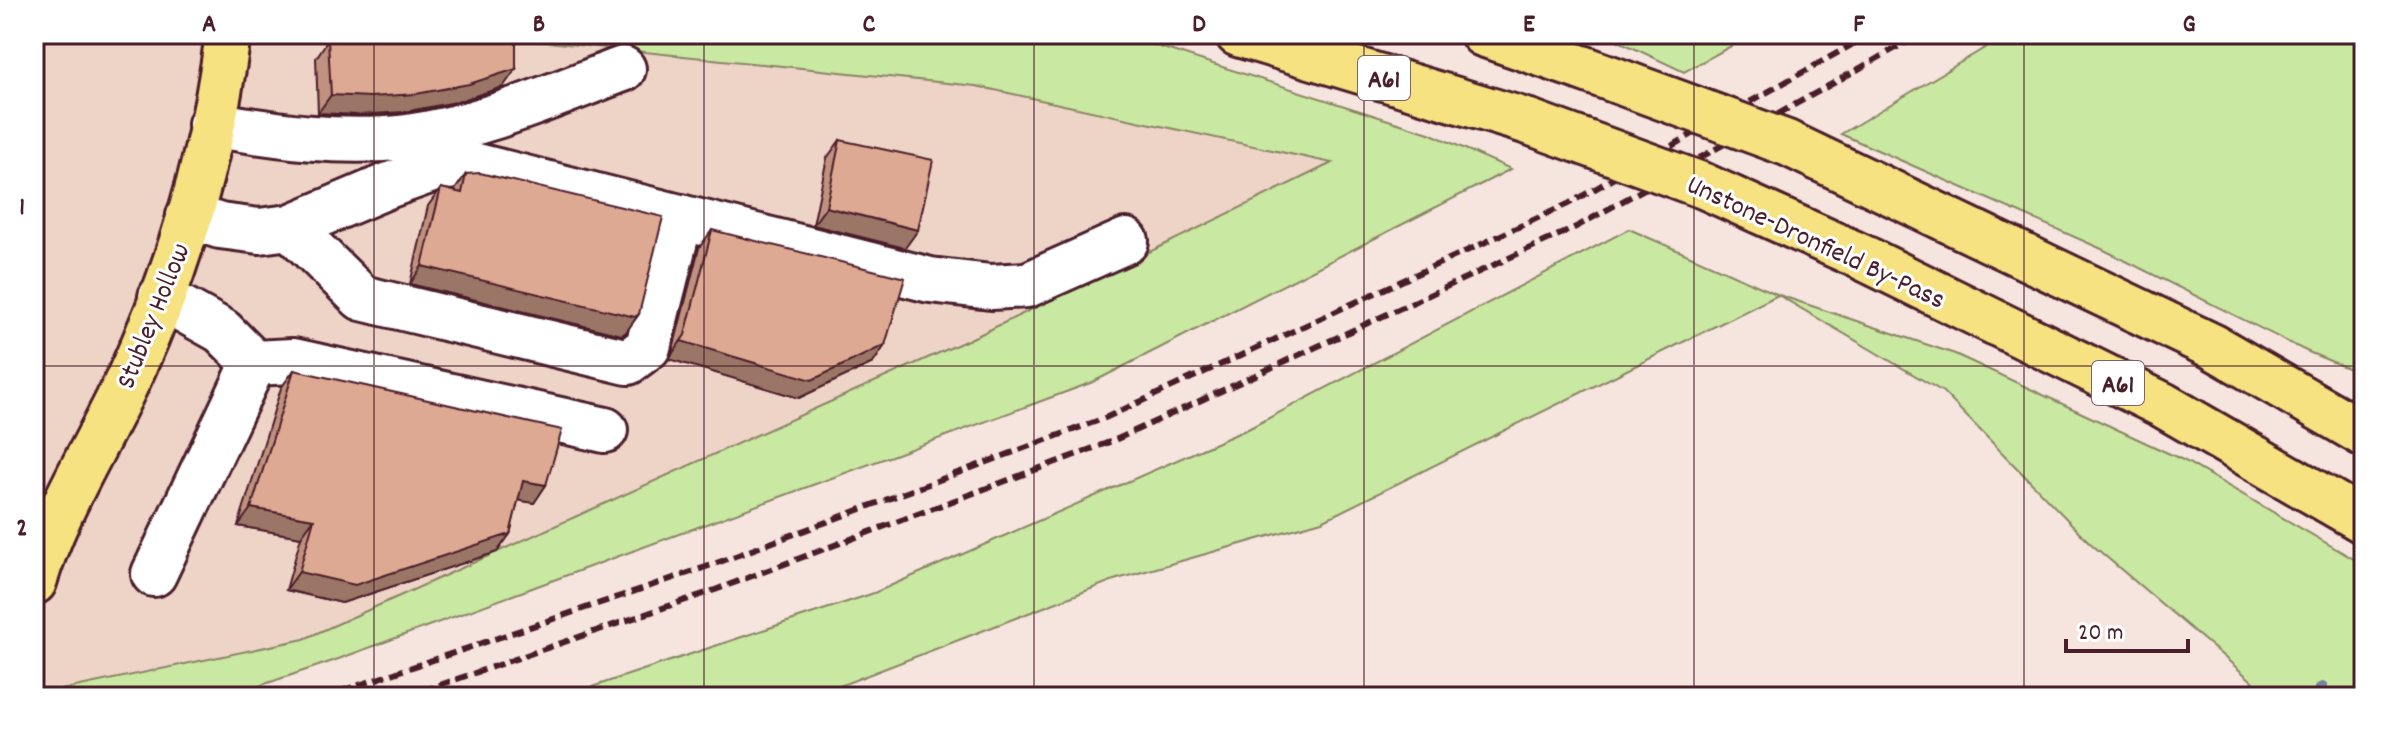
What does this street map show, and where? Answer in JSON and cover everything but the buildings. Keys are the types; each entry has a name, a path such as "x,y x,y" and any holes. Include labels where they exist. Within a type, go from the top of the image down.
{"main road":[{"name":"Stubley Hollow","path":"34,582 46,541 131,372 180,250 223,72 228,34"},
{"name":"Unstone-Dronfield By-Pass","path":"1238,34 1529,122 1704,186 1864,258 2163,405 2364,521"},
{"path":"1483,34 1787,143 2212,346 2364,434"}],"lane":[{"path":"211,124 309,140 406,137 488,119 623,69"},
{"path":"189,216 220,226 259,231 290,227 440,167 477,166 930,280 991,287 1027,285 1126,241"},
{"path":"290,227 362,298 628,362 648,347 681,217"},
{"path":"161,297 222,331 254,363 293,361 605,430"},
{"path":"154,574 254,363"}],"shaded area":[{"path":"34,34 470,34 976,86 1333,163 981,334 304,639 56,691 57,697 34,697"}],"green space":[{"path":"470,34 1109,34 1135,39 1429,133 1511,169 1093,382 333,661 226,697 57,697 56,691 304,639 981,334 1332,163 976,86"},
{"path":"1604,34 1753,34 1684,72"},
{"path":"2008,34 2364,34 2364,375 2306,351 2104,250 1841,134"},
{"path":"1629,229 1779,295 1955,354 2185,461 2364,565 2364,697 2271,697 2090,543 1943,392 1778,295 1322,521 1114,580 811,697 562,697 874,593 1250,428"}],"waterway":[{"path":"2315,697 2322,688"}],"railway":[{"path":"324,697 706,567 1105,418 1568,204 1871,34"},
{"path":"405,697 715,590 1115,440 1578,226 1921,34"}]}
